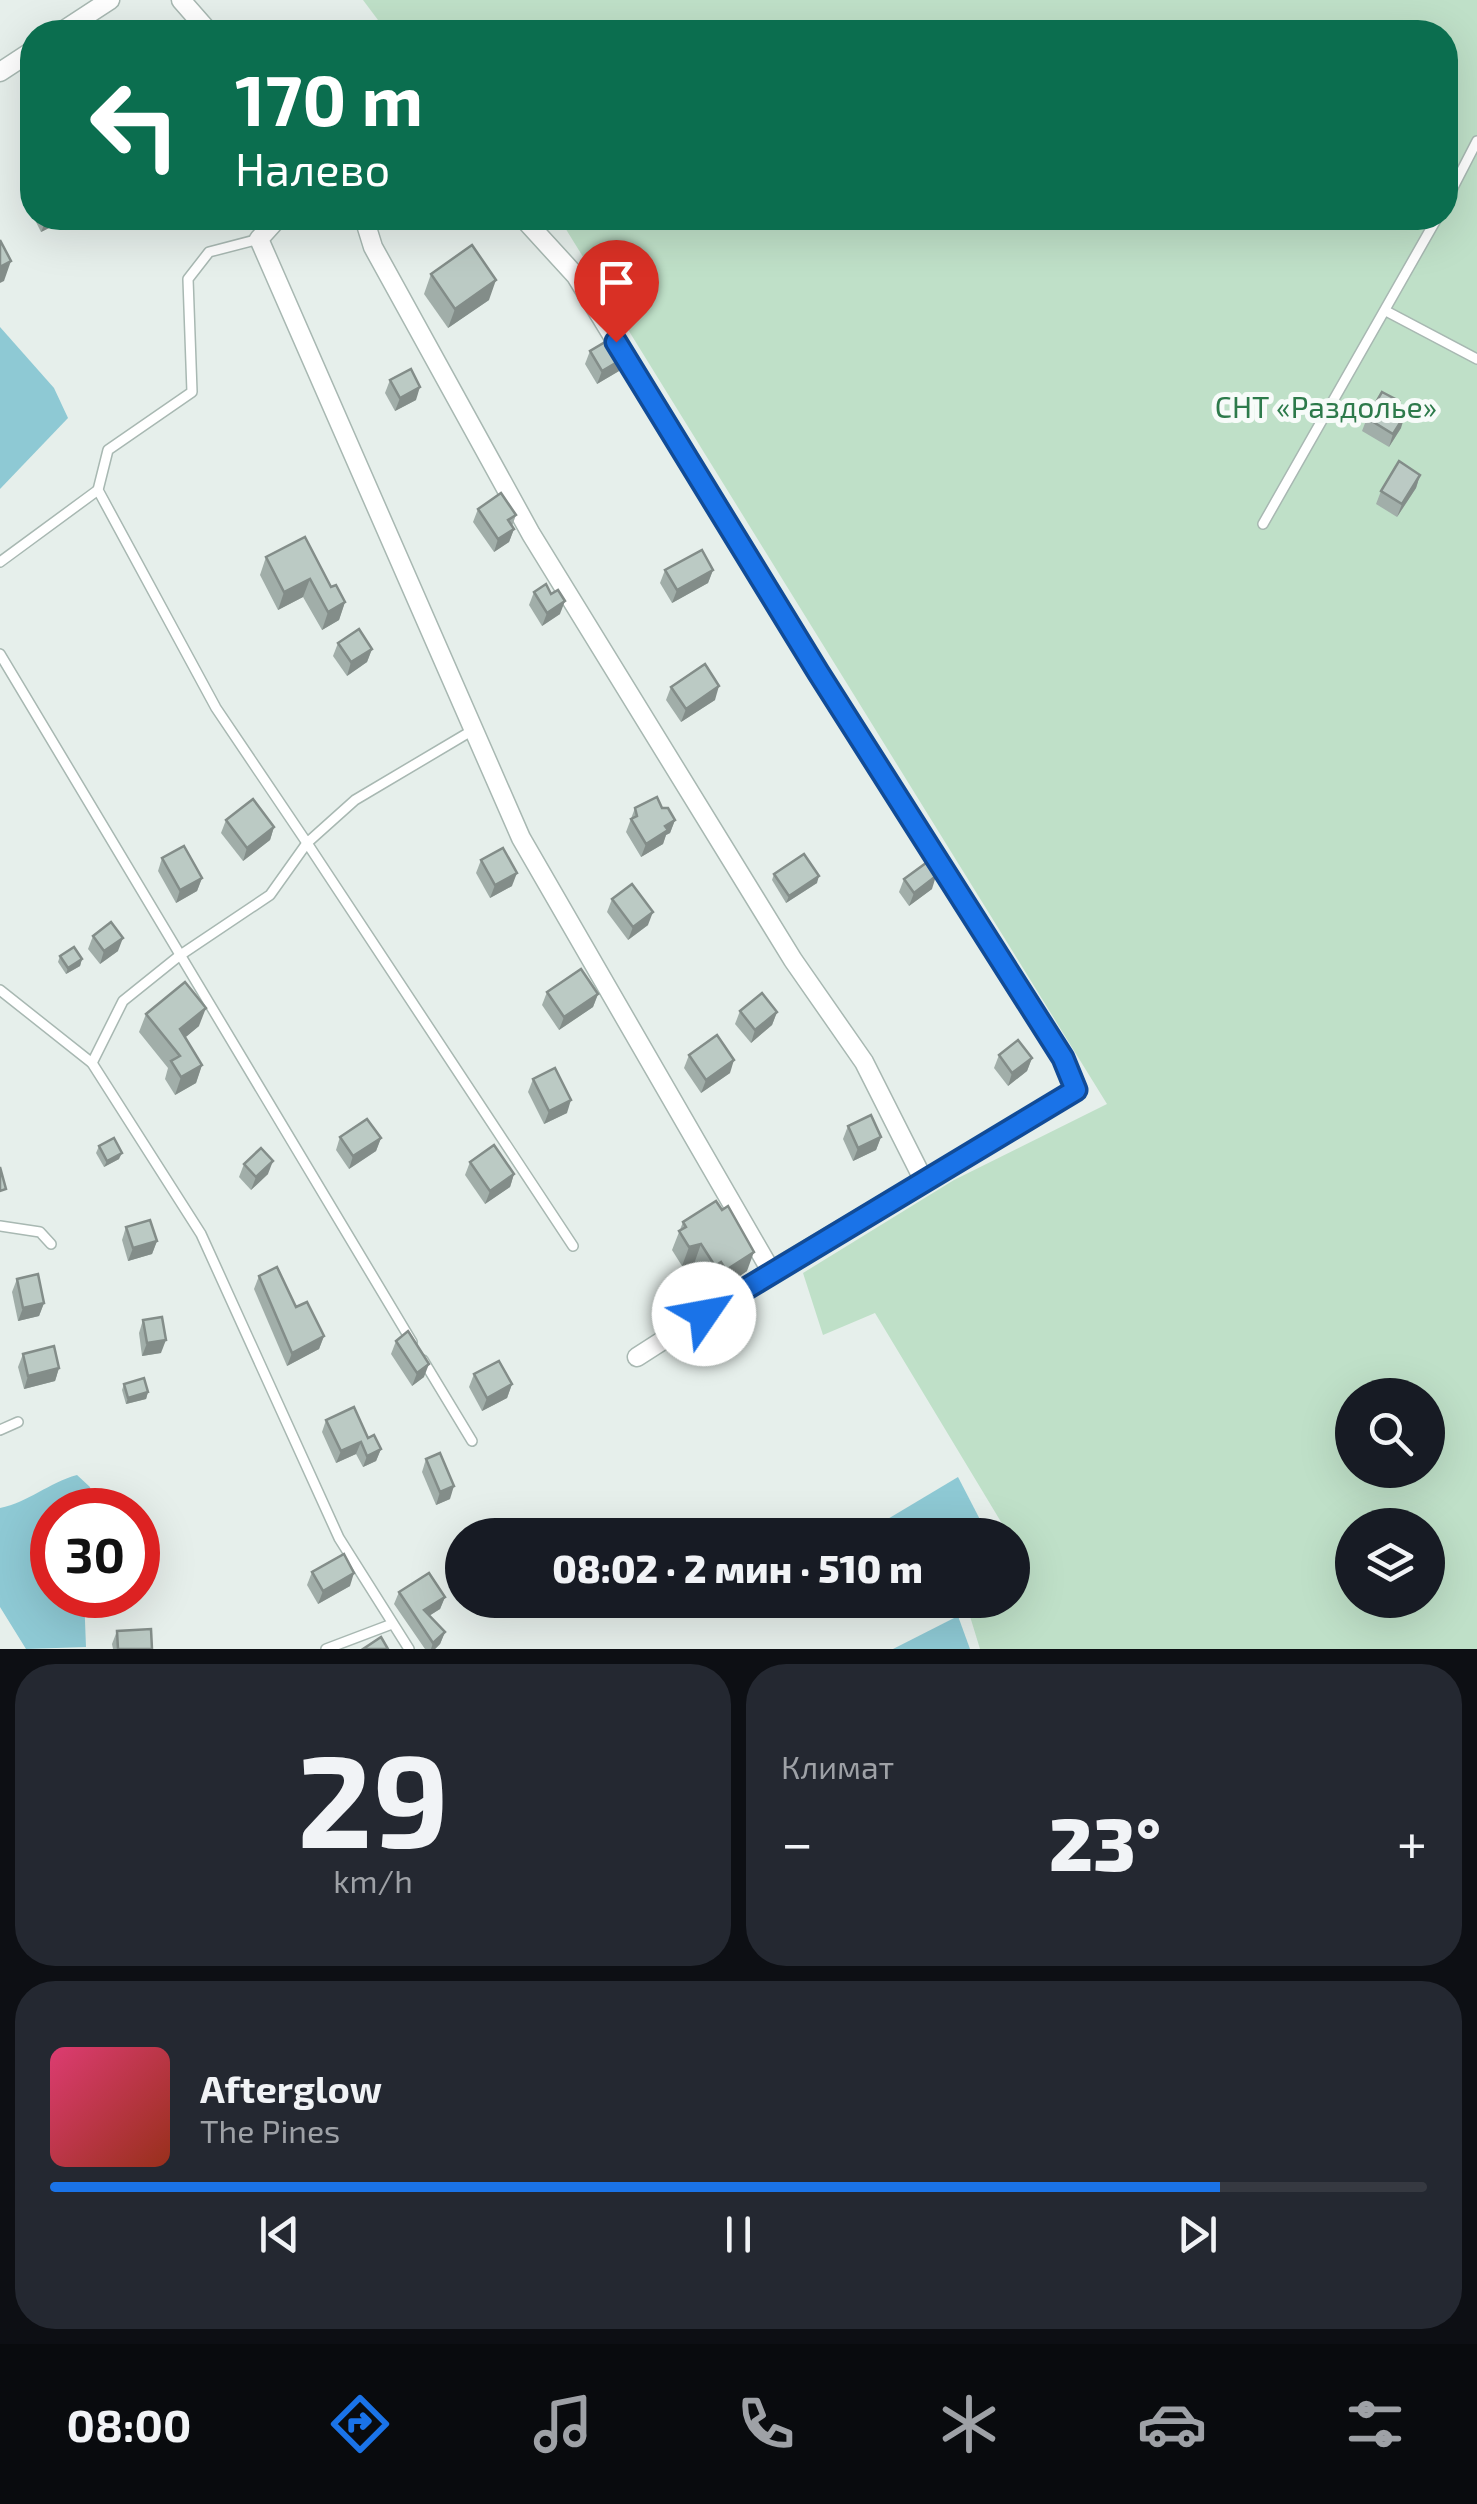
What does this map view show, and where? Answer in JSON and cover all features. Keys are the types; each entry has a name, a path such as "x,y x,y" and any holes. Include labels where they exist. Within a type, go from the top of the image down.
{"street":[{"path":"79,20 110,0"},
{"path":"181,0 198,20"},
{"path":"266,230 258,238 521,838 771,1271"},
{"path":"368,230 373,247 531,534 793,960 864,1062 923,1179"},
{"path":"533,230 576,276 818,672 1063,1058 1076,1090 771,1271 636,1358"}],"lane":[{"path":"1458,177 1477,141"},
{"path":"1263,524 1430,230"},
{"path":"0,562 98,490 108,450 192,392 188,279 208,252 258,238"},
{"path":"1386,311 1477,359"},
{"path":"98,490 216,708 573,1246"},
{"path":"0,654 472,1441"},
{"path":"92,1062 123,1002 179,956 270,894 308,843 355,800 472,730"},
{"path":"0,990 92,1062 201,1234 340,1538 409,1649"},
{"path":"0,1226 40,1232 51,1244"},
{"path":"0,1430 18,1422"},
{"path":"326,1649 392,1624"}],"green space":[{"name":"СНТ «Раздолье»","path":"363,0 1477,0 1477,1649 980,1649 971,1618 1030,1618 1030,1518 999,1518 875,1313 823,1335 803,1273 954,1180 1107,1104 566,230 1458,230 1458,20 378,20"}],"water":[{"path":"0,327 54,388 68,418 0,489"},
{"path":"77,1475 90,1488 47,1488"},
{"path":"958,1477 979,1518 889,1518"},
{"path":"30,1496 30,1618 85,1618 86,1647 26,1649 0,1607 0,1508"},
{"path":"959,1618 970,1649 893,1649"}],"building":[{"path":"0,240 11,261 0,267"},
{"path":"472,245 496,280 455,309 431,274"},
{"path":"612,338 624,358 602,371 590,351"},
{"path":"411,369 420,387 400,398 390,380"},
{"path":"1382,392 1399,401 1394,408 1405,415 1393,434 1367,418"},
{"path":"1399,461 1420,475 1402,504 1381,491"},
{"path":"501,493 516,515 508,520 514,529 498,539 478,509"},
{"path":"305,537 331,587 336,585 345,602 328,612 310,579 284,592 266,557"},
{"path":"702,550 713,570 677,590 665,570"},
{"path":"546,584 551,594 558,590 565,601 547,613 534,592"},
{"path":"359,629 372,649 351,662 338,643"},
{"path":"705,664 719,686 686,709 671,687"},
{"path":"657,797 675,820 665,826 668,830 646,844 631,819 637,816 635,808"},
{"path":"253,799 274,827 247,848 226,820"},
{"path":"184,846 202,878 180,890 162,858"},
{"path":"503,848 517,873 495,885 481,860"},
{"path":"804,854 819,876 789,896 774,874"},
{"path":"926,863 936,876 914,893 904,879"},
{"path":"632,884 653,912 633,927 612,899"},
{"path":"111,922 123,938 104,951 93,936"},
{"path":"74,947 82,959 68,968 60,956"},
{"path":"581,969 598,994 564,1017 547,992"},
{"path":"185,982 206,1008 180,1029 202,1065 181,1077 171,1061 180,1056 146,1014"},
{"path":"762,993 777,1012 755,1030 740,1011"},
{"path":"717,1035 734,1060 706,1080 689,1055"},
{"path":"1018,1040 1032,1058 1012,1073 999,1055"},
{"path":"555,1068 571,1100 549,1111 533,1079"},
{"path":"871,1115 881,1137 858,1148 848,1126"},
{"path":"367,1119 381,1138 353,1156 340,1137"},
{"path":"114,1138 122,1153 107,1161 99,1146"},
{"path":"494,1145 514,1174 490,1191 470,1162"},
{"path":"261,1148 273,1161 256,1177 244,1164"},
{"path":"0,1167 6,1189 0,1191"},
{"path":"716,1201 722,1210 728,1206 754,1252 726,1270 721,1262 715,1266 701,1244 689,1247 679,1231 686,1227 683,1222"},
{"path":"150,1220 157,1241 133,1248 126,1227"},
{"path":"277,1267 296,1307 307,1302 324,1336 292,1353 259,1276"},
{"path":"38,1274 44,1303 23,1308 17,1279"},
{"path":"162,1317 166,1340 147,1343 143,1320"},
{"path":"408,1331 429,1364 417,1373 396,1341"},
{"path":"54,1346 59,1368 28,1376 23,1354"},
{"path":"499,1361 512,1384 487,1398 474,1374"},
{"path":"144,1378 148,1392 128,1398 124,1384"},
{"path":"354,1407 368,1438 374,1435 381,1449 367,1456 361,1442 341,1451 326,1420"},
{"path":"440,1453 454,1486 440,1492 426,1459"},
{"path":"344,1554 354,1573 323,1591 312,1572"},
{"path":"429,1573 445,1597 424,1610 445,1632 433,1643 399,1592"},
{"path":"151,1629 152,1649 118,1649 117,1631"},
{"path":"381,1637 388,1649 363,1649"}],"route":[{"path":"616,342 818,672 1063,1058 1076,1090 704,1314"}]}
